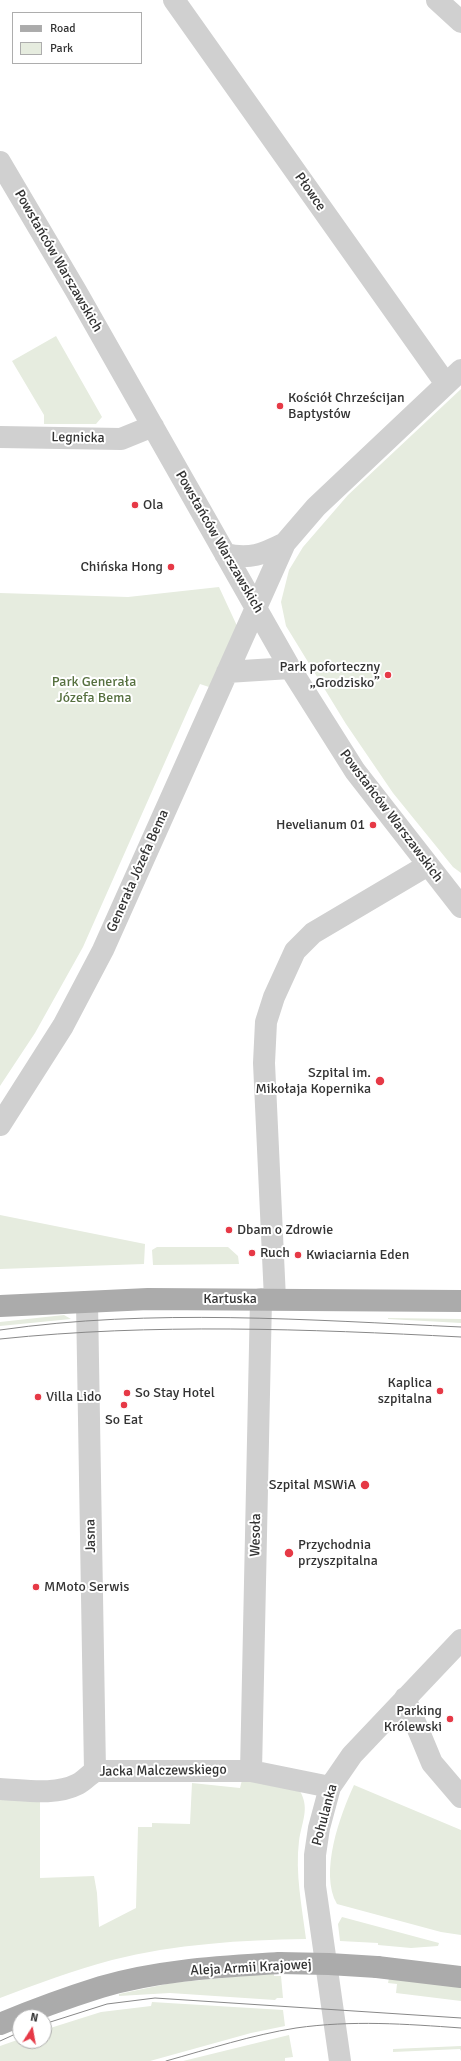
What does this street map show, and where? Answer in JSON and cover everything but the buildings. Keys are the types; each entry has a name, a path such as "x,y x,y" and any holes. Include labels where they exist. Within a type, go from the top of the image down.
{"main road":[{"name":"Kartuska","path":"0,1306 87,1302 268,1299 461,1301"},
{"name":"Aleja Armii Krajowej","path":"0,2024 44,2006 102,1987 146,1977 215,1967 279,1963 329,1964 377,1967 461,1977"}],"street":[{"name":"Płowce","path":"174,0 454,377"},
{"path":"437,0 461,22"},
{"name":"Powstańców Warszawskich","path":"0,162 153,426 290,668 338,746 461,907"},
{"path":"225,554 241,558 266,552 285,543 316,507 454,377"},
{"name":"Legnicka","path":"0,437 121,439 153,426"},
{"name":"Generała Józefa Bema","path":"0,1125 63,1026 106,944 285,543"},
{"path":"228,672 290,668"},
{"name":"Wesoła","path":"250,1771 268,1299 264,1063 266,1022 274,997 294,951 313,933 428,865"},
{"name":"Jasna","path":"87,1302 95,1771"},
{"name":"Pohulanka","path":"340,2061 315,1886 315,1855 319,1828 330,1787 352,1755 461,1640"},
{"path":"405,1698 432,1763 461,1797"},
{"name":"Jacka Malczewskiego","path":"0,1789 44,1791 61,1789 78,1784 95,1771 250,1771 330,1787"}],"green space":[{"path":"56,336 102,417 96,424 44,424 44,415 12,361"},
{"name":"Park poforteczny „Grodzisko”","path":"461,389 461,873 453,867 393,793 346,724 286,626 281,602 289,570 303,547 348,495"},
{"name":"Park Generała Józefa Bema","path":"219,587 238,628 209,687 200,684 83,947 35,1033 0,1086 0,593 128,597"},
{"path":"0,1215 145,1244 144,1264 0,1269"},
{"path":"157,1247 228,1247 238,1256 239,1264 153,1265 152,1250"},
{"path":"64,1315 71,1319 0,1326 0,1322"},
{"path":"388,1319 461,1319 461,1323"},
{"path":"242,1780 298,1788 302,1795 305,1808 299,1841 298,1865 306,1939 257,1940 160,1950 112,1960 84,1968 0,1998 0,1798 40,1800 40,1878 94,1876 97,1893 99,1927 136,1908 138,1827 152,1827 152,1823 190,1824 192,1783 240,1788"},
{"path":"354,1785 461,1830 461,1935 441,1932 337,1904 332,1891 330,1877 331,1861 338,1828"},
{"path":"342,1917 439,1943 438,1946 411,1948 378,1945 378,1943 340,1941 338,1924"},
{"path":"274,1973 274,1976 281,1976 283,1998 277,1998 275,2000 170,1993 119,1996 119,1994 171,1983"},
{"path":"389,1978 461,1987 461,2001 396,1993 397,1984 388,1983"},
{"path":"152,2002 283,2010 285,2026 251,2033 150,2061 0,2061 0,2046 12,2042 12,2049 52,2049 52,2027 101,2012 151,2006"},
{"path":"289,2035 293,2057 285,2058 285,2061 183,2061"},
{"path":"461,2046 461,2051 460,2049 393,2052 393,2049"}],"tram line":[{"path":"0,1330 57,1323 115,1319 172,1318 288,1319 461,1327"},
{"path":"0,1339 57,1334 172,1329 288,1330 461,1337"},
{"path":"52,2021 107,2004 155,1998 461,2018"},
{"path":"166,2061 263,2034 296,2028 358,2023 461,2028"},
{"path":"0,2041 12,2036"}],"place":[{"name":"Kościół Chrześcijan Baptystów","path":"280,406"},
{"name":"Ola","path":"135,505"},
{"name":"Chińska Hong","path":"171,567"},
{"name":"Park poforteczny „Grodzisko”","path":"388,675"},
{"name":"Hevelianum 01","path":"373,825"},
{"name":"Szpital im. Mikołaja Kopernika","path":"380,1081"},
{"name":"Dbam o Zdrowie","path":"229,1230"},
{"name":"Ruch","path":"252,1253"},
{"name":"Kwiaciarnia Eden","path":"298,1255"},
{"name":"Kaplica szpitalna","path":"440,1391"},
{"name":"So Stay Hotel","path":"127,1393"},
{"name":"Villa Lido","path":"38,1397"},
{"name":"So Eat","path":"124,1405"},
{"name":"Szpital MSWiA","path":"365,1485"},
{"name":"Przychodnia przyszpitalna","path":"289,1553"},
{"name":"MMoto Serwis","path":"36,1587"},
{"name":"Parking Królewski","path":"450,1719"}]}
